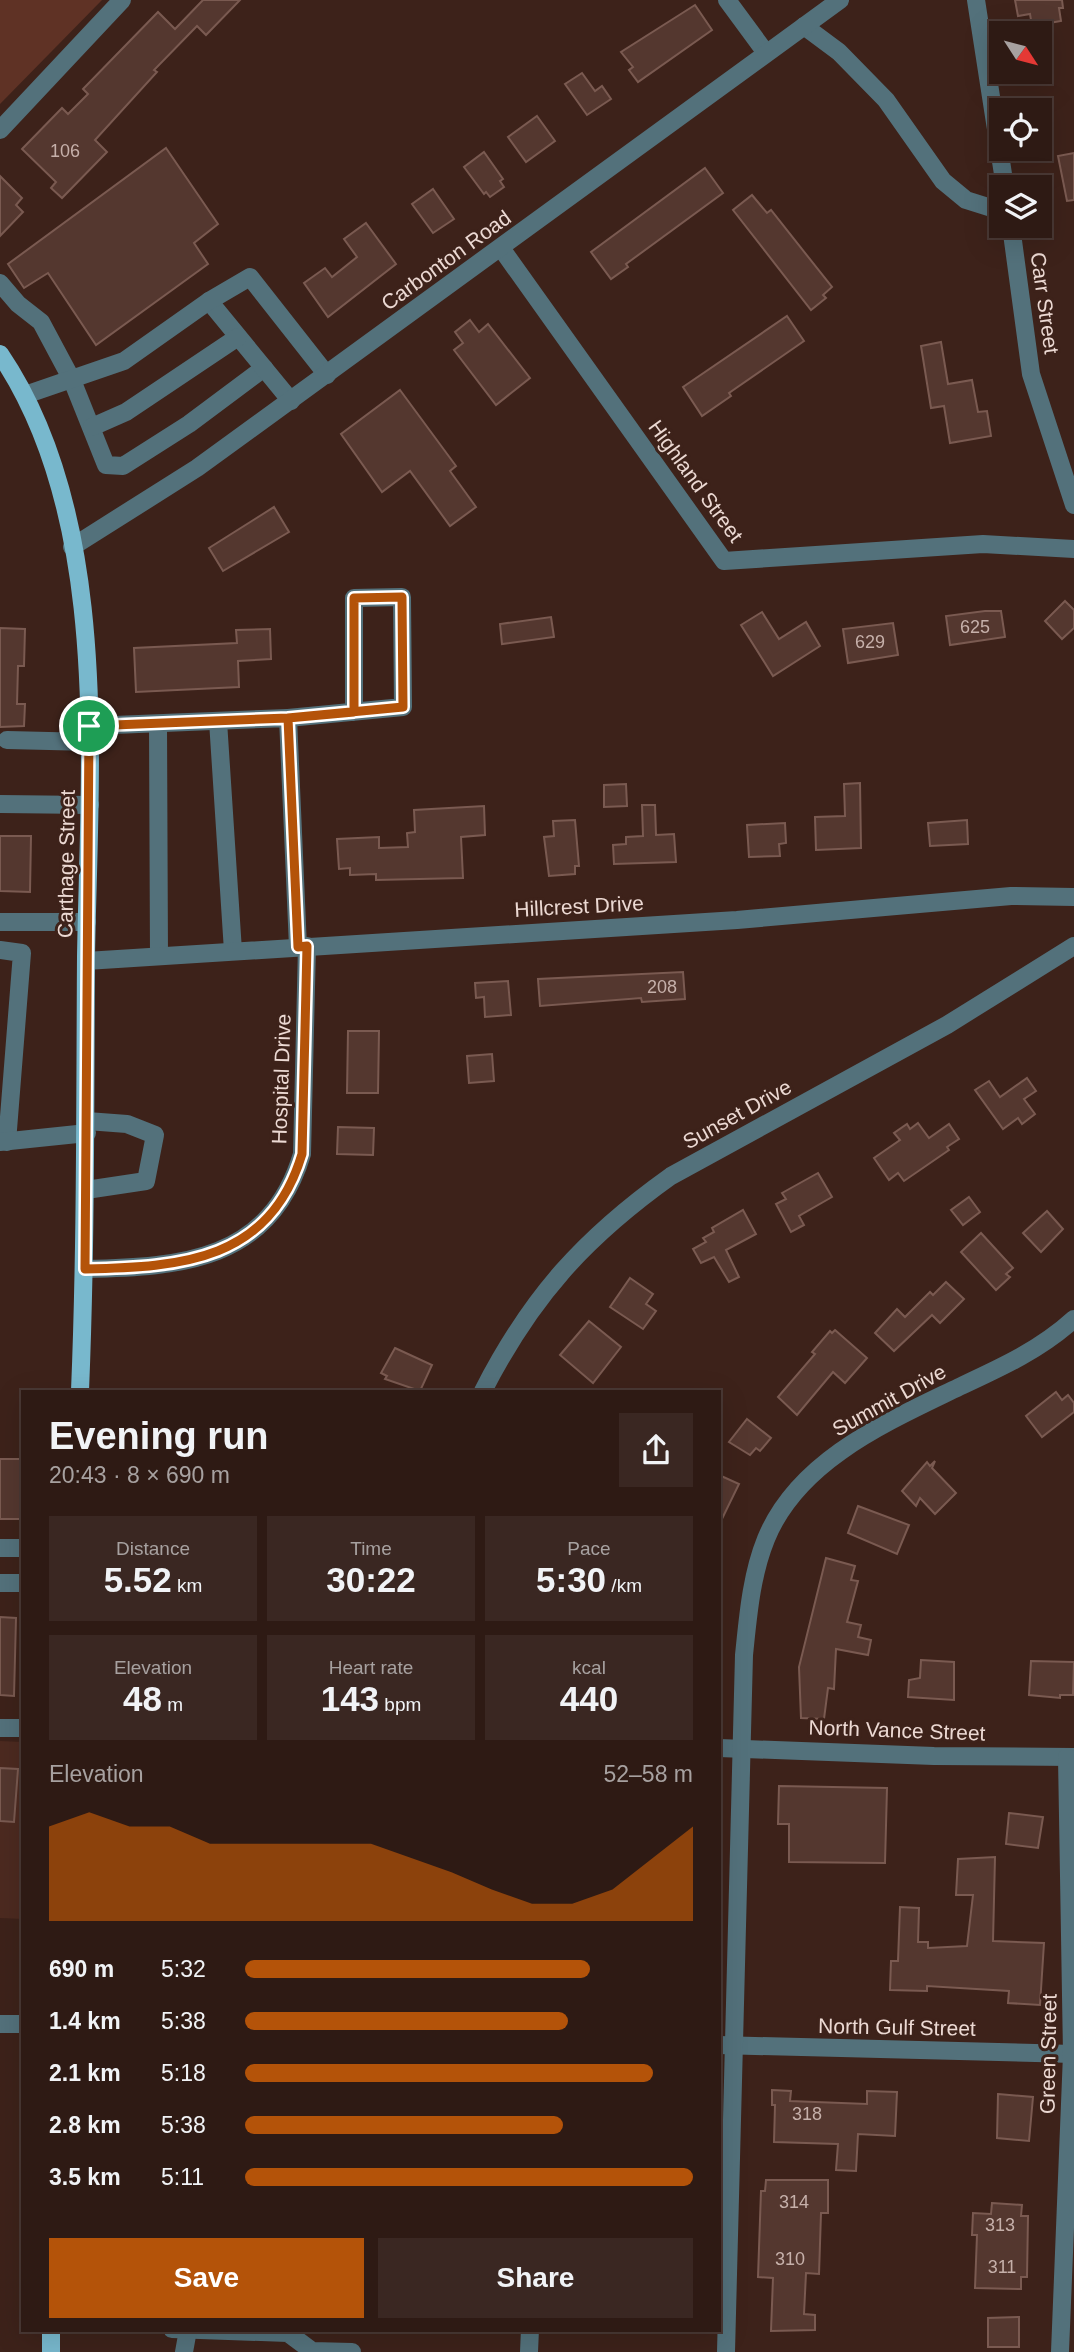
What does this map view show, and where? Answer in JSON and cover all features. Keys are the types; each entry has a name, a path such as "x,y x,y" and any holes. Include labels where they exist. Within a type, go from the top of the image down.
{"main road":[{"name":"Carthage Street","path":"0,354 25,395 51,461 72,547 88,669 90,805 86,961 87,1127 80,1390"},
{"path":"51,2332 51,2352"}],"street":[{"path":"0,131 122,0"},
{"path":"727,0 766,53"},
{"name":"Carbonton Road","path":"72,547 197,468 840,0"},
{"path":"976,0 1003,175"},
{"path":"804,26 839,52 886,100 943,181 967,200 989,207"},
{"name":"Carr Street","path":"1013,238 1031,374 1074,505"},
{"name":"Highland Street","path":"501,248 724,561 983,544 1074,549"},
{"path":"25,395 124,361 209,302 250,278 327,375"},
{"path":"0,282 18,304 41,322 72,380 106,465 123,466 189,424 264,368"},
{"path":"209,302 291,401"},
{"path":"92,427 126,412 238,337"},
{"path":"7,740 90,734 158,724 288,718 354,712 403,707 402,597 354,598 354,712"},
{"name":"Hospital Drive","path":"85,1269 154,1268 211,1255 260,1228 284,1199 293,1183 302,1154 302,946 288,718"},
{"path":"218,721 233,951"},
{"path":"158,724 159,956"},
{"path":"0,804 90,805"},
{"name":"Hillcrest Drive","path":"86,961 737,920 1012,896 1074,897"},
{"path":"0,922 87,922"},
{"name":"Sunset Drive","path":"483,1390 517,1328 550,1286 582,1248 642,1197 671,1176 947,1025 1074,946"},
{"path":"0,950 23,953 8,1023 3,1142 87,1127 127,1124 155,1135 146,1181 86,1191"},
{"name":"Summit Drive","path":"726,2352 727,2046 741,1749 750,1600 766,1539 781,1512 804,1483 837,1453 865,1434 1007,1366 1074,1319"},
{"path":"0,1548 21,1548"},
{"path":"0,1583 21,1583"},
{"path":"0,1728 21,1728"},
{"name":"North Vance Street","path":"721,1748 1070,1757"},
{"name":"Green Street","path":"1060,2352 1073,2054 1070,1757"},
{"path":"0,2024 21,2024"},
{"name":"North Gulf Street","path":"727,2046 1073,2054"},
{"path":"184,2352 188,2332"},
{"path":"255,2332 288,2333 303,2348 312,2351 352,2352"},
{"path":"529,2352 530,2332"}],"shaded area":[{"path":"0,0 102,0 0,104"},
{"path":"0,1741 21,1742 21,1919 0,1918"}],"building":[{"path":"203,0 240,0 206,35 197,26 154,70 157,72 95,140 107,152 62,198 51,188 56,182 22,149 62,108 68,114 88,94 83,89 158,12 175,29"},
{"path":"1015,0 1062,0 1063,8 1059,8 1061,21 1031,21 1030,14 1018,16"},
{"path":"695,5 712,30 638,82 629,70 633,67 621,52"},
{"path":"582,73 595,91 602,86 611,99 587,115 565,84"},
{"path":"537,116 555,141 526,162 508,137"},
{"path":"166,148 218,224 194,243 208,264 96,345 48,273 24,288 8,264"},
{"path":"484,152 503,179 500,181 504,187 490,197 486,192 484,194 464,167"},
{"path":"1074,153 1074,200 1067,201 1058,156"},
{"path":"705,168 723,193 626,264 628,267 611,279 591,252"},
{"path":"0,176 22,198 16,205 23,212 0,236"},
{"path":"433,189 454,219 433,233 412,204"},
{"path":"752,195 767,213 771,210 832,287 823,295 826,298 811,310 733,210"},
{"path":"366,223 396,264 328,317 304,283 325,268 332,277 357,257 344,239"},
{"path":"787,316 804,341 729,393 731,396 702,416 683,387"},
{"path":"470,320 479,332 488,324 530,378 496,405 454,350 463,343 455,332"},
{"path":"941,342 948,384 972,380 978,412 987,411 991,436 950,443 944,406 931,408 921,346"},
{"path":"400,390 456,466 450,471 476,507 450,526 410,471 382,492 341,434"},
{"path":"274,507 289,532 223,571 209,548"},
{"path":"1065,601 1074,610 1074,628 1062,639 1045,621"},
{"path":"1001,611 1005,637 950,645 946,616"},
{"path":"762,612 779,639 806,622 820,646 773,676 741,625"},
{"path":"551,617 554,637 502,644 500,624"},
{"path":"893,623 898,655 848,663 843,629"},
{"path":"0,628 25,629 24,666 18,666 17,704 25,704 24,726 0,727"},
{"path":"270,629 271,659 238,661 239,687 136,692 134,648 237,643 236,630"},
{"path":"860,783 861,848 816,850 815,817 845,816 844,784"},
{"path":"626,784 627,806 604,807 604,785"},
{"path":"642,805 655,805 656,835 674,834 676,862 614,864 613,845 626,844 626,837 643,836"},
{"path":"484,806 485,835 461,837 463,878 376,880 376,874 350,875 350,868 339,869 337,839 379,837 379,848 408,847 407,833 415,832 414,810"},
{"path":"575,820 579,866 575,866 575,874 549,876 544,837 554,836 553,821"},
{"path":"967,820 968,844 930,846 928,823"},
{"path":"785,823 786,843 779,844 780,856 749,857 747,825"},
{"path":"0,836 31,836 30,892 0,891"},
{"path":"683,972 685,999 642,1002 641,998 540,1006 538,979"},
{"path":"508,981 511,1015 485,1017 484,997 476,998 475,983"},
{"path":"348,1031 379,1031 378,1093 347,1093"},
{"path":"492,1054 494,1081 469,1083 467,1056"},
{"path":"1027,1078 1036,1091 1024,1099 1035,1114 1022,1124 1018,1118 1003,1129 975,1090 989,1081 1000,1097"},
{"path":"918,1123 929,1138 949,1124 959,1139 947,1147 949,1150 904,1181 898,1173 889,1180 874,1158 900,1140 894,1133 907,1124 910,1129"},
{"path":"338,1127 374,1128 373,1155 337,1154"},
{"path":"818,1173 832,1197 799,1216 804,1225 791,1232 776,1204 786,1199 782,1193"},
{"path":"969,1197 980,1212 963,1225 951,1210"},
{"path":"743,1210 756,1234 726,1250 739,1277 729,1282 714,1257 701,1263 693,1249 706,1242 703,1238 714,1232 712,1228"},
{"path":"1047,1211 1063,1229 1041,1252 1023,1233"},
{"path":"981,1233 1013,1268 1006,1274 1010,1277 996,1290 961,1252"},
{"path":"630,1278 653,1294 646,1304 656,1311 643,1329 610,1307"},
{"path":"946,1282 964,1299 940,1323 932,1315 894,1351 875,1333 897,1309 905,1317 930,1292 933,1295"},
{"path":"589,1321 621,1347 593,1383 560,1355"},
{"path":"835,1330 867,1358 845,1383 833,1372 797,1415 778,1397 815,1354 812,1352 830,1331 832,1333"},
{"path":"395,1348 432,1365 420,1390 385,1379 387,1376 381,1373"},
{"path":"1056,1392 1062,1400 1068,1395 1074,1403 1074,1412 1042,1437 1026,1416"},
{"path":"747,1419 771,1438 760,1451 756,1448 750,1455 729,1442"},
{"path":"0,1459 21,1459 21,1519 0,1519"},
{"path":"935,1461 932,1468 956,1493 935,1514 920,1498 916,1506 902,1491 927,1462 930,1466"},
{"path":"721,1476 739,1484 721,1521"},
{"path":"858,1506 909,1525 897,1554 848,1533"},
{"path":"826,1558 855,1566 851,1580 858,1581 847,1622 861,1625 858,1637 871,1640 868,1655 836,1649 834,1689 828,1688 824,1719 801,1718 799,1667"},
{"path":"0,1617 16,1618 14,1696 0,1695"},
{"path":"921,1660 954,1662 954,1700 908,1697 909,1680 920,1678"},
{"path":"1031,1661 1074,1662 1073,1695 1060,1695 1060,1698 1029,1695"},
{"path":"0,1768 18,1769 14,1822 0,1821"},
{"path":"779,1786 887,1788 885,1863 789,1862 789,1824 778,1824"},
{"path":"1009,1813 1043,1817 1038,1848 1006,1844"},
{"path":"995,1857 993,1941 1044,1943 1040,2005 1008,2003 1009,1991 927,1986 927,1991 890,1990 891,1961 898,1961 900,1907 919,1908 918,1942 928,1942 928,1948 967,1946 973,1895 956,1895 958,1859"},
{"path":"772,2090 791,2091 790,2101 867,2104 867,2091 897,2092 895,2136 858,2134 856,2171 836,2170 838,2144 774,2142 775,2105 772,2105"},
{"path":"998,2094 1033,2097 1029,2141 997,2138"},
{"path":"766,2180 828,2180 828,2213 821,2213 819,2274 806,2273 804,2314 815,2315 815,2330 771,2331 773,2278 758,2277 761,2191 765,2191"},
{"path":"992,2203 1022,2205 1021,2216 1028,2216 1027,2277 1021,2277 1021,2289 975,2288 977,2235 972,2235 973,2213 991,2214"},
{"path":"1019,2317 1019,2347 988,2347 988,2318"}],"route":[{"path":"89,726 91,742 86,961 88,1058 85,1269 154,1268 211,1255 260,1228 273,1214 293,1183 302,1154 307,946 298,947 288,718 354,712 403,707 402,597 354,598 354,712 288,718 89,726"}]}
